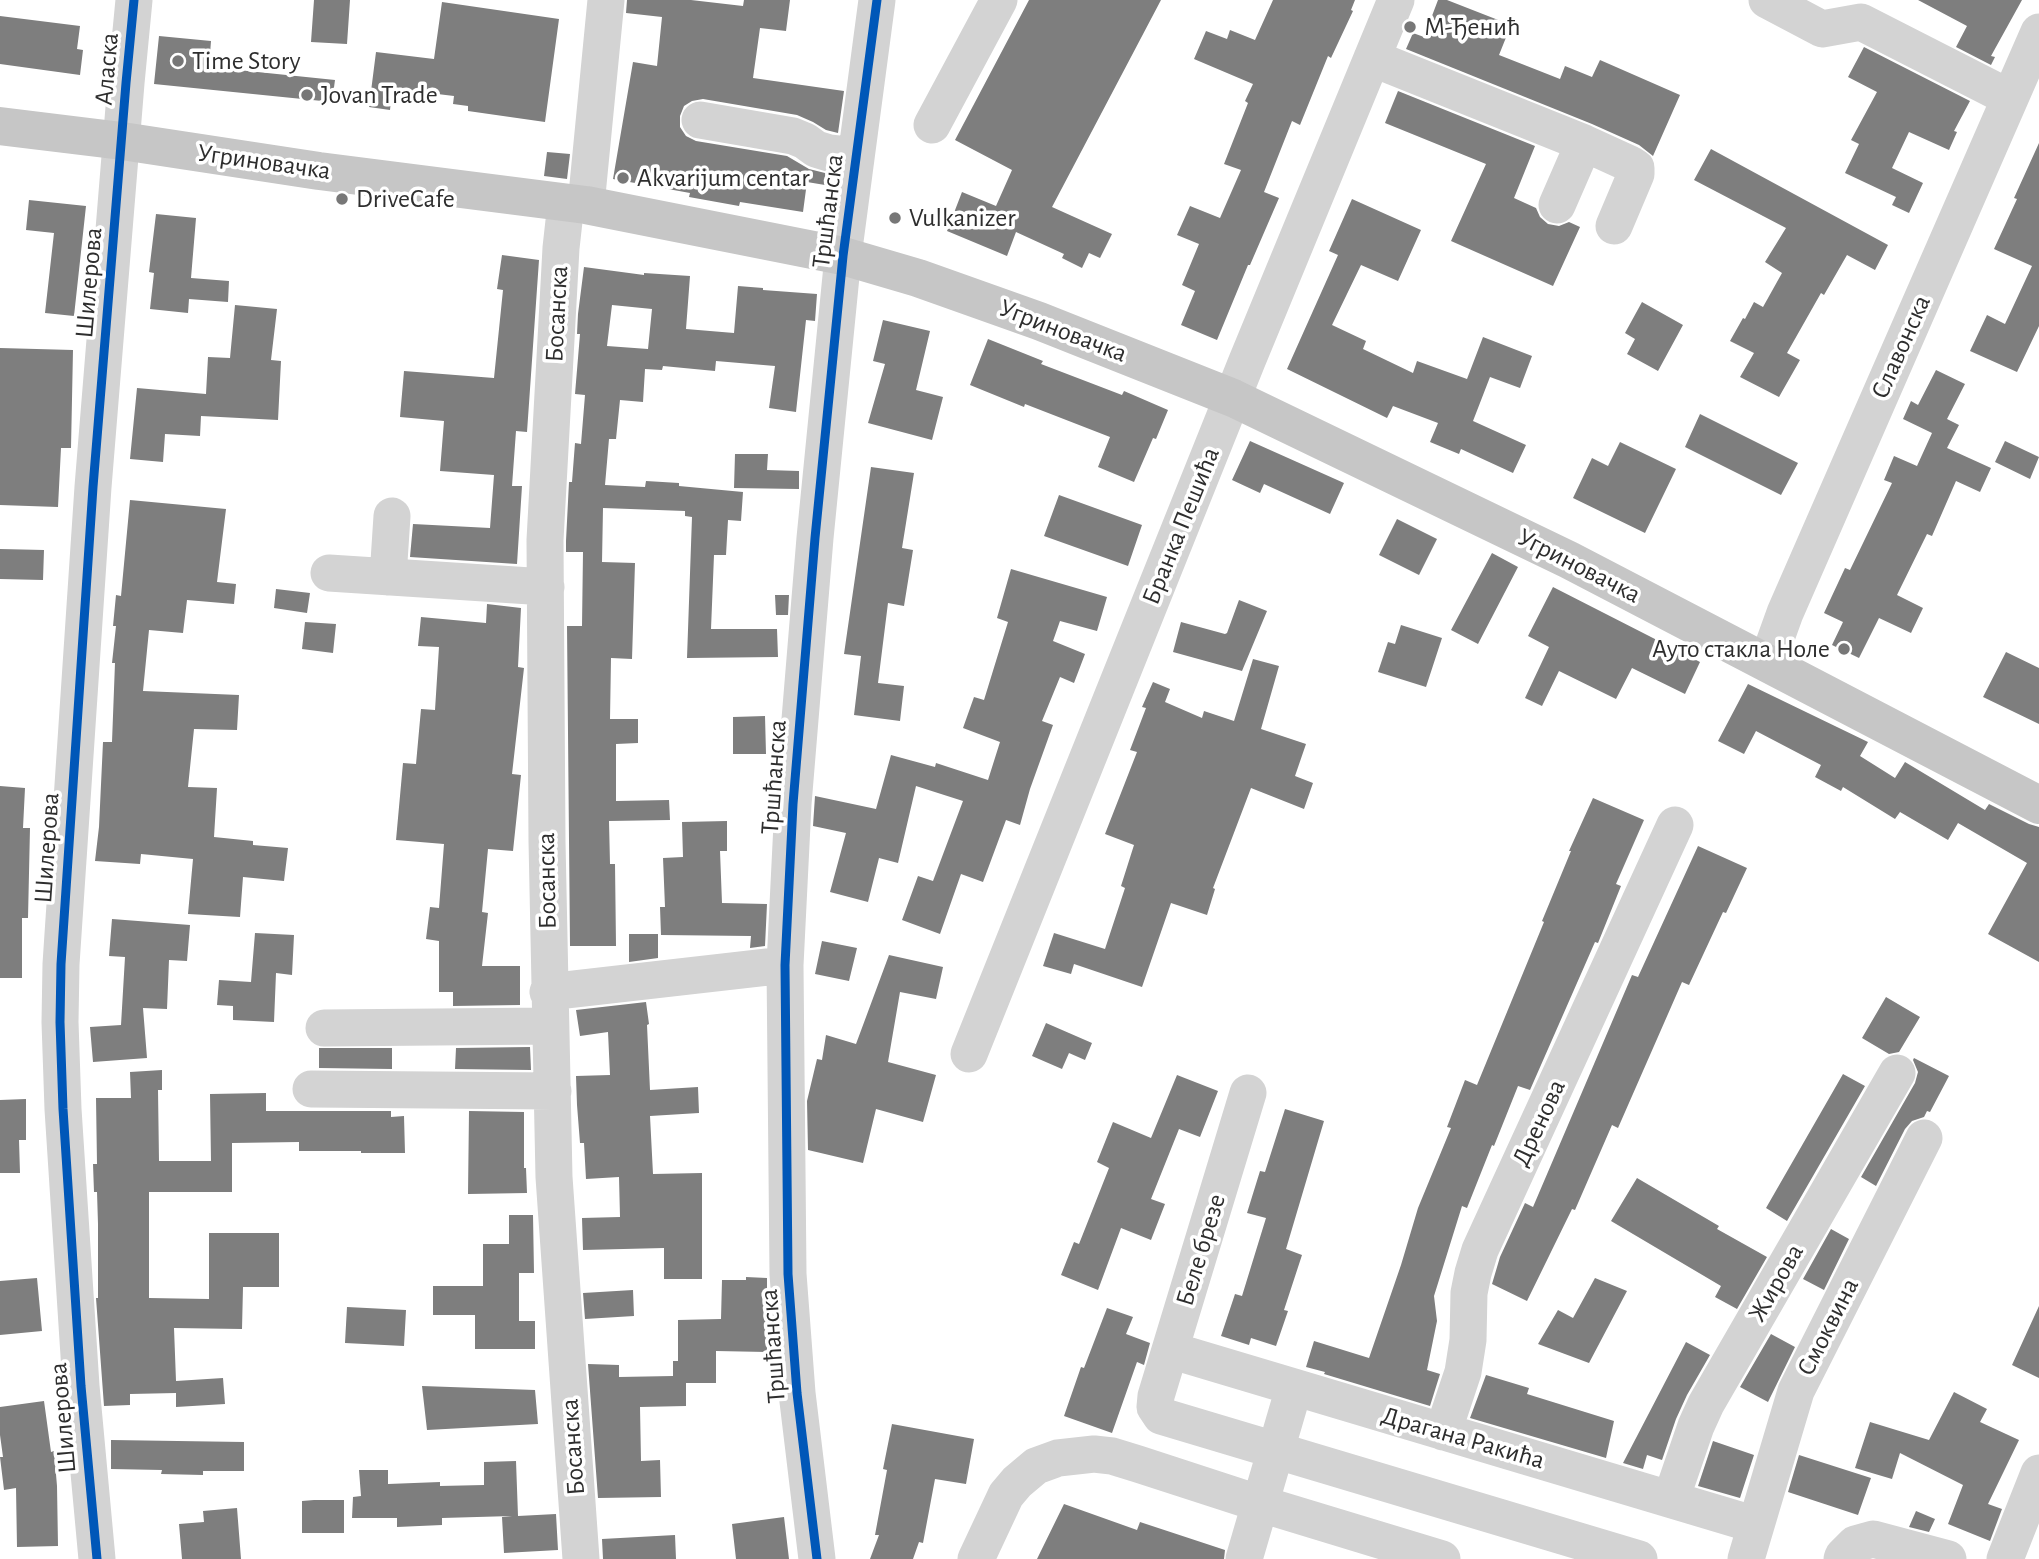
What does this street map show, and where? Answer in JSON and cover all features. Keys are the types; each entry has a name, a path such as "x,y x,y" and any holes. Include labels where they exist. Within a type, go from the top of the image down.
{"main road":[{"name":"Угриновачка","path":"0,126 576,204 843,256 905,273 993,304 1233,398 1569,560 2039,805"}],"street":[{"name":"Аласка","path":"122,141 134,0"},
{"name":"Босанска","path":"581,1559 554,1177 549,1009 547,513 561,248 576,204 606,0"},
{"name":"Тршћанска","path":"817,1559 797,1393 788,1274 785,965 806,632 843,256 877,0"},
{"path":"932,125 999,0"},
{"name":"Бранка Пешића","path":"969,1054 1396,0"},
{"path":"1767,0 1822,29 1861,22 2010,98"},
{"name":"Славонска","path":"1767,663 1785,613 2039,32"},
{"path":"1372,58 1584,143 1636,168 1636,174 1614,226"},
{"path":"699,120 793,136 816,149 856,156"},
{"name":"Шилерова","path":"97,1559 78,1344 63,1109 60,999 63,910 92,500 122,141"},
{"path":"1557,205 1584,143"},
{"path":"388,577 393,516"},
{"path":"329,573 546,587"},
{"name":"Дренова","path":"1443,1432 1463,1371 1468,1340 1469,1293 1480,1250 1675,825"},
{"path":"324,1028 549,1009 785,965"},
{"name":"Жирова","path":"1671,1499 1706,1404 1897,1073"},
{"path":"311,1089 552,1091"},
{"name":"Беле брезе","path":"1248,1093 1155,1406 1161,1416 1276,1450"},
{"name":"Смоквина","path":"1746,1559 1796,1391 1924,1138"},
{"name":"Драгана Ракића","path":"1170,1350 1756,1525"},
{"path":"1244,1559 1294,1388"},
{"path":"1276,1450 1639,1559"},
{"path":"976,1559 1006,1495 1017,1482 1037,1466 1058,1458 1094,1454 1112,1456 1442,1559"},
{"path":"2005,1559 2039,1473"},
{"path":"1842,1559 1855,1544 1873,1539 1948,1559"}],"building":[{"path":"314,0 350,0 347,44 311,42"},
{"path":"627,0 691,0 743,6 744,0 790,0 786,31 760,28 753,78 844,91 838,133 797,115 703,99 684,106 680,127 686,136 696,141 787,156 809,169 833,175 831,186 807,182 803,212 740,202 739,206 689,197 690,193 613,179 633,62 657,66 662,17 626,13"},
{"path":"1029,0 1161,0 1052,207 1112,234 1100,258 1089,253 1082,268 1062,258 1064,254 1016,232 1007,256 947,231 962,192 996,206 1012,170 955,140"},
{"path":"1273,0 1355,0 1351,10 1353,11 1331,58 1328,56 1300,125 1292,121 1264,192 1279,198 1217,340 1181,325 1195,291 1182,285 1199,244 1177,235 1190,206 1220,218 1241,170 1224,164 1253,84 1194,59 1206,31 1227,39 1230,30 1255,40"},
{"path":"1438,0 1447,0 1511,25 1499,55 1560,79 1565,66 1592,77 1600,60 1680,95 1653,156 1639,145 1592,124 1406,49 1413,33 1424,37"},
{"path":"1918,0 2022,0 1991,56 1995,57 1991,65 1956,47 1967,26"},
{"path":"442,2 559,19 545,122 468,111 468,106 453,104 454,96 404,90 392,91 390,110 369,107 376,52 434,59"},
{"path":"0,16 80,26 77,49 83,50 80,75 0,64"},
{"path":"159,36 211,41 209,67 335,80 332,102 154,84"},
{"path":"1864,47 1970,101 1954,131 1957,132 1949,150 1909,132 1892,168 1923,183 1909,213 1892,205 1896,197 1845,173 1859,144 1851,140 1877,92 1848,77"},
{"path":"1398,91 1535,146 1514,198 1536,208 1540,217 1548,224 1559,226 1569,222 1580,227 1553,286 1451,241 1486,164 1385,123"},
{"path":"2039,143 2039,326 2017,372 1970,351 1987,315 2005,324 2032,266 1994,249"},
{"path":"1711,149 1888,245 1875,270 1847,255 1824,295 1821,293 1787,353 1800,360 1779,397 1740,377 1754,353 1730,341 1754,302 1763,307 1782,273 1765,262 1786,228 1694,180"},
{"path":"547,152 570,154 567,179 544,176"},
{"path":"1352,199 1421,230 1398,281 1361,265 1332,325 1366,341 1363,349 1413,373 1417,361 1467,379 1483,337 1532,356 1520,388 1490,377 1473,421 1526,445 1513,473 1461,449 1459,454 1430,442 1438,423 1393,406 1387,418 1287,369 1338,255 1329,251"},
{"path":"29,200 86,206 74,316 45,313 54,233 26,230"},
{"path":"156,214 196,218 191,278 229,281 228,302 189,299 188,313 150,309 154,273 149,272"},
{"path":"502,255 539,260 527,432 516,431 512,486 522,486 517,564 410,557 413,524 490,528 494,475 440,471 444,421 400,417 404,371 494,378 503,290 497,289"},
{"path":"584,267 644,275 690,276 686,329 734,333 738,286 817,294 815,321 806,320 796,412 769,408 775,366 716,361 715,371 663,366 662,370 645,369 643,402 620,400 616,439 609,439 605,485 645,487 646,481 743,492 741,521 728,520 726,555 714,555 711,629 777,629 778,657 687,658 692,517 685,516 685,511 603,508 602,562 635,563 632,659 611,658 610,719 638,719 638,743 616,744 616,801 669,800 670,820 609,821 610,864 615,864 616,946 570,946 567,626 582,626 583,552 566,552 566,541 569,482 572,482 575,443 581,444 585,395 575,394 580,334 577,334","holes":["612,305 652,309 648,349 607,346"]},
{"path":"1642,302 1683,325 1658,371 1627,354 1635,339 1625,333"},
{"path":"235,305 277,309 271,360 281,361 278,420 201,416 200,436 165,434 163,462 130,459 137,388 206,394 208,357 230,358"},
{"path":"883,320 930,331 916,390 943,397 932,440 868,423 885,364 873,361"},
{"path":"988,339 1043,361 1041,364 1122,395 1124,391 1168,410 1134,482 1098,467 1110,437 970,385"},
{"path":"0,348 73,350 71,448 61,448 58,507 0,505"},
{"path":"1936,370 1965,384 1947,419 1959,425 1947,448 1991,468 1980,492 1956,481 1932,536 1927,534 1897,595 1923,608 1911,633 1879,618 1859,658 1832,645 1843,622 1824,613 1845,568 1850,570 1892,483 1884,480 1894,456 1917,466 1932,433 1903,419 1911,401 1918,405"},
{"path":"1700,414 1798,463 1781,495 1685,447"},
{"path":"1250,441 1344,483 1330,514 1264,484 1260,493 1232,480"},
{"path":"2005,441 2039,457 2030,479 1995,462"},
{"path":"1620,442 1676,469 1645,533 1573,498 1592,458 1608,466"},
{"path":"735,454 768,454 767,470 799,471 799,489 734,488"},
{"path":"871,467 914,473 902,548 913,550 904,606 888,603 878,683 904,686 900,721 854,715 861,656 844,654"},
{"path":"1059,495 1142,525 1128,566 1044,536"},
{"path":"130,500 226,509 217,582 236,584 234,604 187,600 183,633 149,630 143,691 239,695 237,730 194,729 188,787 217,788 214,837 253,841 253,845 288,848 284,881 243,877 240,917 188,914 193,859 141,854 140,864 95,861 103,742 112,742 115,663 112,663 116,626 113,626 116,595 121,596"},
{"path":"1397,519 1437,539 1419,575 1379,555"},
{"path":"0,549 44,550 43,580 0,579"},
{"path":"1492,553 1518,567 1478,644 1451,630"},
{"path":"1011,569 1107,597 1097,631 1060,621 1053,641 1085,654 1074,683 1060,677 1042,721 1053,725 1020,825 1006,820 983,882 961,874 940,934 902,920 918,876 933,881 963,801 916,786 898,863 879,858 868,902 830,892 846,833 813,826 815,796 876,809 891,755 935,767 936,763 988,780 1000,742 963,728 974,697 984,700 1008,622 997,618"},
{"path":"1553,587 1700,662 1685,694 1632,668 1616,699 1559,671 1542,706 1525,698 1549,647 1528,636"},
{"path":"276,589 310,593 307,613 274,608"},
{"path":"775,595 789,595 788,615 776,615"},
{"path":"1239,600 1267,611 1242,671 1173,652 1181,622 1225,634"},
{"path":"487,604 521,608 518,667 524,668 512,774 521,775 513,851 488,849 482,912 488,913 482,966 520,966 520,1005 453,1006 453,992 439,992 439,941 426,939 430,907 439,908 444,844 396,840 403,763 416,764 421,709 435,710 439,647 418,646 421,617 486,623"},
{"path":"305,622 336,624 333,653 302,649"},
{"path":"1401,625 1442,638 1426,687 1378,672 1388,642 1395,644"},
{"path":"2006,652 2039,668 2039,724 1983,697"},
{"path":"1253,659 1279,666 1261,729 1306,744 1295,776 1313,783 1304,809 1251,788 1213,888 1215,889 1207,915 1171,903 1142,987 1074,964 1071,974 1043,966 1054,933 1105,949 1125,888 1121,886 1134,845 1105,834 1137,752 1130,750 1146,708 1142,707 1153,682 1170,689 1165,702 1202,718 1204,711 1234,721"},
{"path":"1748,684 1868,742 1860,756 1895,778 1905,762 1985,810 1989,804 2039,827 2039,962 1988,934 2027,863 1958,823 1948,840 1900,812 1895,819 1843,787 1841,791 1815,777 1821,765 1756,731 1744,754 1718,741"},
{"path":"765,716 766,754 733,754 733,717"},
{"path":"0,786 25,788 23,828 30,828 28,918 22,918 22,978 0,978"},
{"path":"1593,798 1644,820 1616,884 1621,886 1598,943 1595,942 1530,1090 1518,1086 1467,1208 1462,1206 1434,1296 1437,1321 1427,1370 1440,1374 1430,1406 1306,1367 1314,1341 1369,1358 1418,1208 1451,1128 1447,1127 1465,1080 1477,1085 1544,922 1542,921 1569,851"},
{"path":"727,821 727,851 720,851 722,903 767,904 765,946 750,948 751,936 661,935 660,907 665,907 663,858 683,857 682,822"},
{"path":"1698,846 1747,868 1689,985 1682,982 1618,1128 1612,1125 1575,1210 1572,1209 1527,1301 1492,1284 1500,1257 1525,1203 1533,1207 1632,975 1638,977"},
{"path":"112,919 190,925 187,961 169,960 167,1009 143,1008 147,1058 93,1062 90,1027 121,1025 125,957 109,956"},
{"path":"255,933 294,935 292,975 276,973 274,1022 233,1020 233,1006 217,1005 219,980 251,982"},
{"path":"629,934 658,934 658,958 629,962"},
{"path":"822,941 857,948 849,981 815,974"},
{"path":"889,955 943,967 936,999 900,992 888,1062 936,1075 923,1122 876,1109 863,1163 808,1150 807,1101 817,1059 822,1060 826,1035 856,1044"},
{"path":"1886,997 1920,1017 1899,1052 1889,1054 1862,1038"},
{"path":"646,1002 650,1090 698,1087 699,1113 650,1116 653,1174 702,1173 702,1279 664,1279 664,1248 583,1250 582,1218 620,1217 619,1177 586,1179 584,1143 580,1143 576,1076 610,1075 608,1032 580,1036 576,1010"},
{"path":"1046,1023 1092,1043 1085,1060 1069,1053 1062,1069 1032,1056"},
{"path":"530,1047 531,1070 455,1069 456,1048"},
{"path":"319,1048 392,1048 392,1069 319,1068"},
{"path":"1914,1058 1949,1076 1930,1112 1927,1111 1924,1117 1912,1121 1905,1129 1876,1186 1861,1177 1915,1083 1918,1072"},
{"path":"162,1070 162,1090 158,1090 159,1161 211,1161 210,1094 266,1093 266,1111 391,1111 391,1117 404,1116 405,1153 299,1151 299,1142 232,1143 232,1192 149,1192 149,1298 209,1299 209,1233 279,1233 279,1287 243,1287 242,1329 174,1328 176,1381 223,1378 225,1404 176,1407 176,1393 130,1394 130,1405 104,1406 96,1298 98,1224 93,1164 97,1164 96,1098 131,1098 130,1072"},
{"path":"1843,1074 1865,1086 1787,1221 1766,1208"},
{"path":"1177,1075 1218,1091 1200,1137 1179,1129 1151,1199 1165,1204 1151,1240 1121,1228 1098,1290 1061,1275 1074,1242 1079,1244 1109,1168 1097,1162 1113,1122 1151,1138"},
{"path":"26,1099 26,1140 19,1140 20,1173 0,1173 0,1100"},
{"path":"1285,1109 1324,1121 1286,1249 1302,1255 1284,1310 1288,1311 1276,1346 1251,1338 1249,1345 1221,1336 1235,1294 1242,1296 1266,1218 1247,1213 1260,1171 1265,1172"},
{"path":"469,1111 524,1112 527,1193 468,1194"},
{"path":"1637,1178 1767,1257 1737,1309 1715,1297 1721,1286 1611,1221"},
{"path":"509,1215 533,1215 534,1273 519,1273 519,1321 535,1321 535,1349 475,1349 475,1315 433,1315 433,1286 483,1286 483,1244 509,1244"},
{"path":"1831,1229 1849,1239 1824,1290 1803,1279"},
{"path":"746,1277 767,1278 767,1352 716,1351 716,1383 686,1383 686,1406 640,1407 641,1461 660,1460 661,1497 598,1498 588,1364 619,1365 619,1377 673,1376 673,1361 678,1361 678,1320 721,1319 722,1280 746,1280"},
{"path":"37,1278 42,1331 0,1335 0,1281"},
{"path":"1595,1278 1627,1291 1589,1363 1538,1344 1558,1310 1573,1318"},
{"path":"633,1290 634,1316 585,1319 583,1293"},
{"path":"2039,1306 2039,1378 2012,1365"},
{"path":"347,1307 406,1310 404,1346 345,1343"},
{"path":"1107,1308 1133,1317 1126,1334 1150,1343 1144,1365 1137,1362 1112,1433 1064,1416 1081,1367 1084,1368"},
{"path":"1771,1334 1795,1347 1768,1402 1740,1387"},
{"path":"1686,1342 1710,1355 1676,1419 1662,1460 1647,1455 1643,1469 1623,1463"},
{"path":"1486,1375 1529,1388 1527,1394 1614,1421 1606,1458 1470,1418"},
{"path":"422,1386 535,1390 538,1424 427,1430"},
{"path":"1954,1392 1987,1409 1980,1422 2019,1440 1988,1504 2002,1509 1990,1541 1948,1524 1963,1485 1900,1453 1892,1479 1855,1468 1870,1422 1929,1440"},
{"path":"44,1401 51,1452 54,1451 58,1546 17,1547 16,1488 4,1490 0,1457 3,1457 0,1407"},
{"path":"892,1424 974,1439 966,1484 935,1479 923,1543 919,1542 913,1559 870,1559 879,1535 875,1535"},
{"path":"111,1440 244,1442 244,1471 203,1471 203,1475 161,1474 162,1470 111,1469"},
{"path":"1713,1441 1754,1455 1740,1498 1698,1486"},
{"path":"1799,1455 1871,1478 1858,1515 1788,1492"},
{"path":"516,1461 518,1516 556,1514 558,1550 504,1553 502,1517 512,1516 442,1518 442,1525 397,1527 397,1518 352,1518 353,1497 361,1496 359,1470 388,1470 388,1484 440,1482 440,1486 484,1485 484,1462"},
{"path":"344,1500 344,1533 302,1533 302,1501"},
{"path":"1064,1504 1137,1530 1140,1522 1225,1550 1224,1559 1037,1559"},
{"path":"237,1508 241,1559 182,1559 179,1524 204,1522 203,1511"},
{"path":"1916,1511 1935,1519 1929,1532 1909,1527"},
{"path":"784,1517 789,1559 736,1559 732,1524"},
{"path":"675,1535 676,1559 603,1559 602,1539"}],"cycle path":[{"path":"97,1559 81,1386 63,1109 61,964 93,487 134,0"},
{"path":"817,1559 797,1393 788,1274 785,965 793,804 815,538 843,256 877,0"}],"place":[{"name":"М-Ђенић","path":"1410,27"},
{"name":"Time Story","path":"178,61"},
{"name":"Jovan Trade","path":"307,95"},
{"name":"Akvarijum centar","path":"623,178"},
{"name":"DriveCafe","path":"342,199"},
{"name":"Vulkanizer","path":"895,218"},
{"name":"Ауто стакла Ноле","path":"1844,649"}]}
